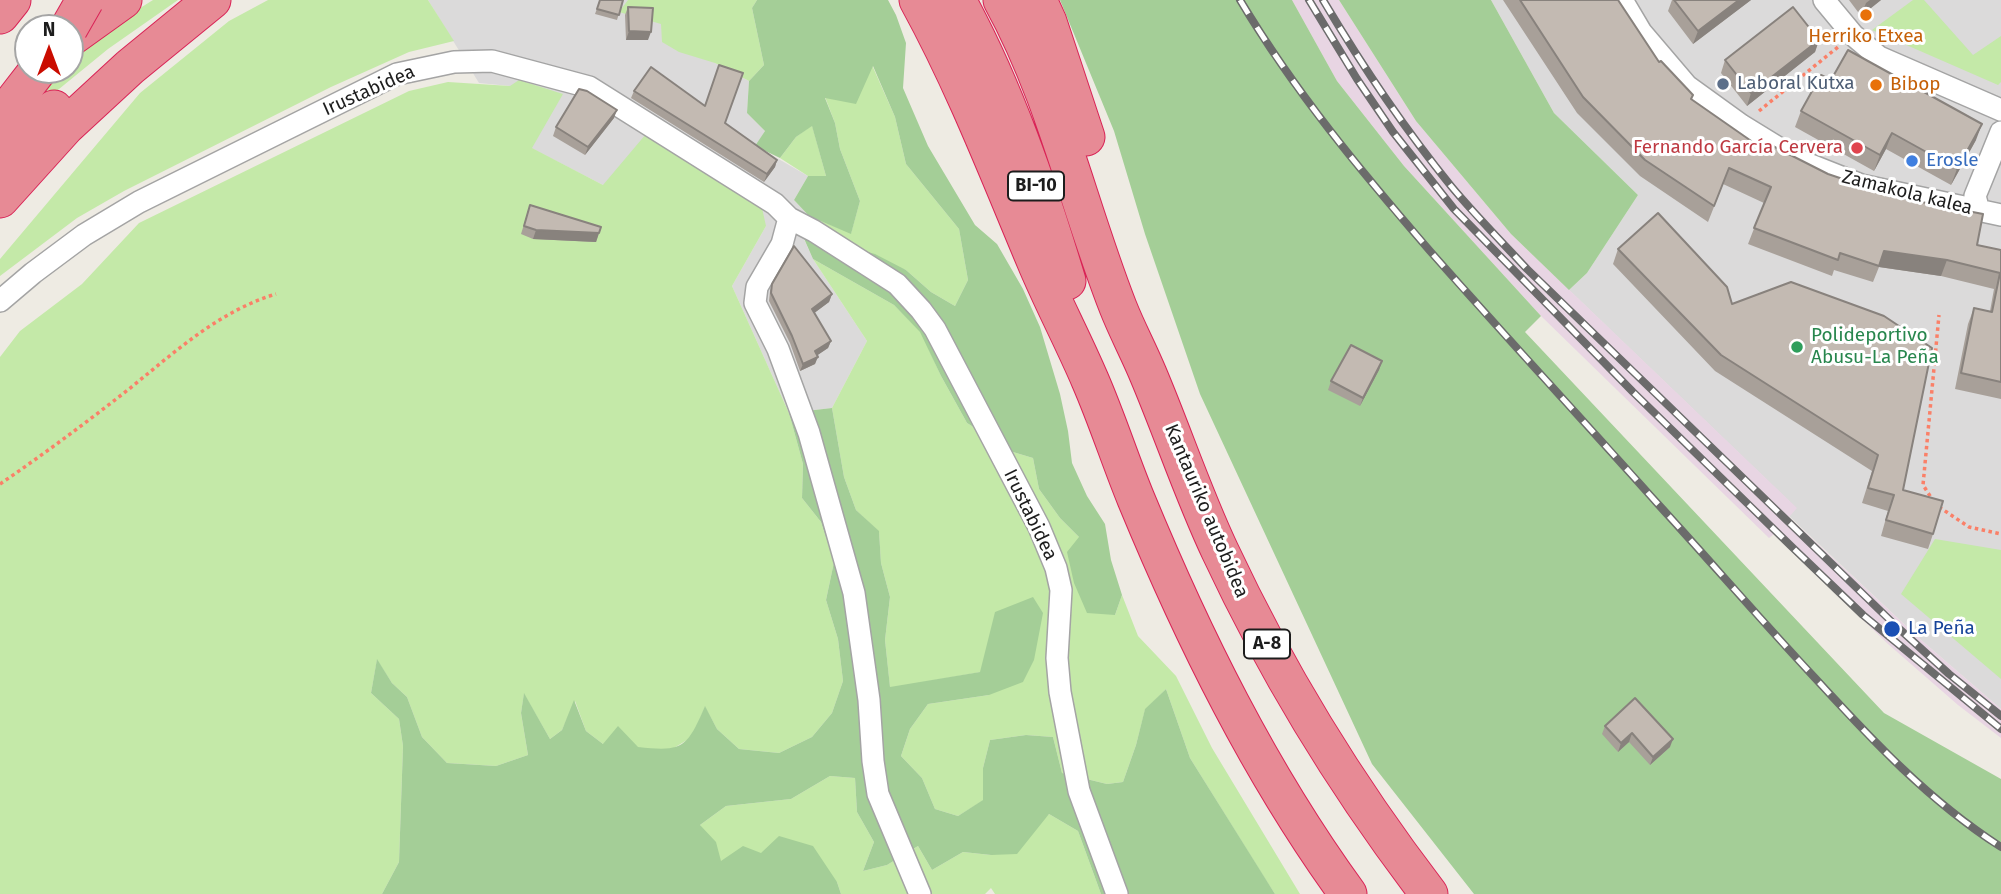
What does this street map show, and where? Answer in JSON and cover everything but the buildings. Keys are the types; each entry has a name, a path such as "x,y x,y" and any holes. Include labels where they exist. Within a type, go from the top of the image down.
{"highway":[{"path":"0,15 12,0"},
{"path":"83,14 99,0"},
{"path":"84,28 123,0"},
{"path":"0,158 122,51 195,0"},
{"path":"0,198 75,119 130,67 212,0"},
{"path":"918,0 972,107 1045,284 1091,381 1141,510 1213,673 1267,769 1328,867 1348,894"},
{"name":"BI-10","path":"957,0 985,54 1046,215 1067,280 1091,381"},
{"name":"BI-10","path":"1002,0 1049,107 1118,307 1147,372"},
{"path":"1038,0 1048,22 1092,159 1134,302 1147,372"},
{"path":"1,101 14,81"},
{"path":"1,101 15,84"},
{"path":"1,101 21,84"},
{"name":"Kantauriko autobidea","path":"1147,372 1219,548 1252,618 1308,719 1384,834 1429,894"}],"street":[{"name":"Zamakola kalea","path":"1622,0 1641,32 1687,86 1741,125 1798,160 1861,185 2001,215"},
{"path":"1824,0 1853,35 1879,57 2001,110"},
{"name":"Irustabidea","path":"0,301 84,235 139,202 397,74 454,62 492,61 589,87 775,204 789,218 897,284 935,329 1039,527 1056,568 1060,590 1057,658 1059,692 1079,791 1117,894"},
{"path":"1979,211 1975,196 2001,132"},
{"path":"789,218 782,244 757,287 755,303 778,349 810,433 854,593 869,700 878,794 920,894"}],"path":[{"path":"1741,125 1853,35"},
{"path":"0,484 57,445 190,339 235,310 276,294"},
{"path":"1939,315 1923,485 1937,506 1969,527 2001,534"},
{"path":"1928,509 1937,506"}],"shaded area":[{"path":"428,0 704,0 715,63 749,81 747,113 765,131 756,146 808,176 794,200 809,216 802,235 813,259 867,341 832,408 789,413 732,286 766,226 603,185 531,148 510,86 479,83"},
{"path":"1292,0 1339,0 1416,121 1511,234 1797,508 1789,517 1920,639 2001,709 2001,738 1958,705 1888,644 1774,534 1769,538 1541,316 1404,166 1337,81"},
{"path":"1491,0 2001,0 2001,709 1920,639 1789,516 1796,508 1569,290 1587,273 1638,195 1554,113"}],"green space":[{"path":"153,0 178,0 84,69 84,43"},
{"path":"268,0 428,0 454,41 409,52 331,87 124,191 77,218 0,276 0,259 140,93 229,21"},
{"path":"628,0 757,0 752,8 764,65 749,81 715,63 679,52 662,42 661,24 619,12"},
{"path":"757,0 888,0 906,43 903,88 928,146 975,225 997,244 1023,289 1040,327 1060,394 1072,463 1087,496 1105,524 1111,560 1122,595 1115,615 1087,613 1074,583 1067,552 1079,537 1060,518 1039,489 1033,458 1013,452 967,423 920,332 894,305 813,259 802,234 875,254 906,270 931,292 955,306 968,280 959,229 906,164 895,117 873,66 856,104 825,98 835,123 840,149 860,201 851,234 809,216 794,200 808,176 826,176 812,126 796,137 780,158 755,146 765,131 747,113 749,81 764,65 752,8"},
{"path":"1060,0 1292,0 1337,81 1404,166 1541,316 1525,332 1884,713 2001,779 2001,894 1474,894 1372,764 1200,394 1145,234 1114,131"},
{"path":"1339,0 1491,0 1554,113 1638,195 1587,273 1569,290 1511,234 1416,121"},
{"path":"1913,0 1924,0 1973,55 2001,36 2001,82 1998,85 1872,30"},
{"path":"872,65 895,117 906,164 959,229 968,280 955,306 931,292 906,270 802,234 809,216 851,233 860,201 840,149 835,123 825,97"},
{"path":"519,80 563,94 532,148 603,185 646,134 762,208 766,226 732,286 789,413 803,464 802,498 821,522 834,562 826,600 838,639 843,681 832,713 812,737 779,753 739,749 717,729 705,707 692,737 669,751 603,744 586,731 575,701 562,730 550,739 524,694 521,713 528,755 496,766 447,763 422,737 407,697 392,683 377,660 371,693 399,719 403,746 399,862 382,894 0,894 0,357 20,331 82,284 139,223 409,91 448,82 510,86"},
{"path":"39,84 65,84 4,134"},
{"path":"812,125 826,176 808,176 780,158 796,137"},
{"path":"813,259 894,305 921,332 967,423 1013,452 1033,458 1039,489 1060,518 1079,537 1115,615 1122,595 1138,636 1176,676 1212,748 1300,894 1275,894 1190,758 1166,689 1145,710 1123,782 1107,784 1062,773 1053,737 1026,735 990,740 983,768 984,800 958,816 935,809 922,778 901,756 910,729 928,704 989,695 981,672 890,688 885,640 890,597 881,563 879,532 856,510 844,477 832,408 867,341"},
{"path":"832,408 844,477 856,510 879,531 881,563 890,597 885,640 890,687 980,672 995,612 1033,597 1043,613 1034,660 1023,682 989,695 928,704 910,729 901,756 922,778 935,809 958,816 983,800 983,768 990,740 1026,735 1053,737 1062,773 1107,784 1123,782 1145,709 1166,689 1190,758 1275,894 1101,894 1078,831 1049,814 1017,854 963,852 932,870 918,846 887,865 863,871 874,842 857,812 855,778 830,776 791,799 726,806 700,825 716,842 721,861 743,846 761,853 779,836 813,846 837,882 841,894 382,894 399,862 403,746 399,719 371,693 377,659 392,683 407,697 422,737 447,763 496,766 528,755 521,713 524,693 550,739 562,730 574,700 586,731 603,744 618,726 638,747 674,747 688,739 705,706 717,729 739,749 779,753 812,737 832,713 843,681 838,639 826,600 834,562 821,522 802,498 803,464 789,413"},
{"path":"1935,539 2001,550 2001,679 1901,594"},
{"path":"830,776 855,778 857,812 874,842 863,871 887,865 918,846 932,870 963,852 991,855 1049,814 1078,831 1101,894 995,894 991,888 985,894 841,894 837,882 761,853 721,862 700,825 726,806 791,799"}],"railway":[{"path":"1240,0 1283,67 1329,130 1404,221 1487,314 1858,724 1926,790 2001,847"},
{"path":"1309,0 1393,132 1454,209 1633,392 1863,615 2001,729"},
{"path":"1323,0 1352,48 1434,164 1469,207 1527,269 1895,625 2001,716"}],"place":[{"name":"Herriko Etxea","path":"1866,15"},
{"name":"Laboral Kutxa","path":"1723,84"},
{"name":"Bibop","path":"1876,85"},
{"name":"Fernando García Cervera","path":"1857,148"},
{"name":"Erosle","path":"1912,161"},
{"name":"Polideportivo Abusu-La Peña","path":"1797,347"},
{"name":"La Peña","path":"1892,629"}]}
